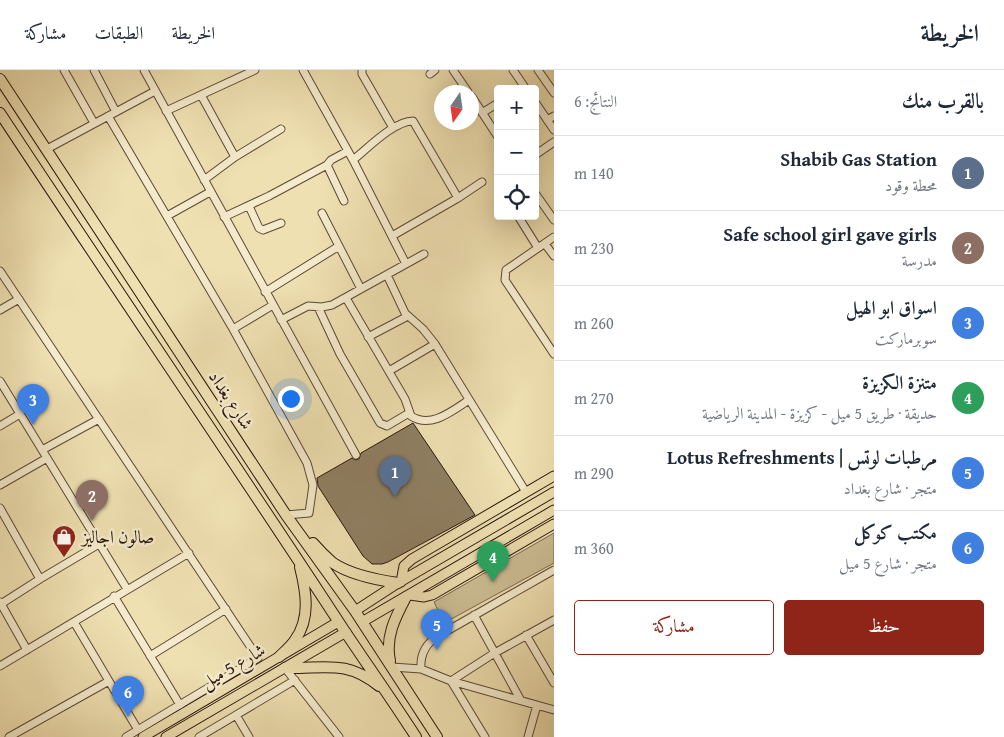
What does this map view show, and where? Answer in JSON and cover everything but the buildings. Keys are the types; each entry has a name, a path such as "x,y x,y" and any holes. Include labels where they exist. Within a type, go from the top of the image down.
{"highway":[{"name":"شارع بغداد","path":"0,79 286,515 355,611 438,737"},
{"name":"شارع بغداد","path":"0,113 416,737"},
{"path":"299,531 334,563 372,578 400,582"},
{"path":"279,657 295,640 304,617 307,598 297,556"},
{"path":"392,666 388,653 390,634 393,622 408,596"},
{"path":"285,668 334,666 348,668 369,678 390,696"}],"main road":[{"path":"400,582 402,571 412,559 554,476"},
{"path":"526,492 541,518"},
{"path":"355,611 400,582 554,492"},
{"path":"362,622 554,510"},
{"path":"408,596 432,595 554,524"},
{"name":"شارع 5 ميل","path":"140,734 338,622"},
{"name":"شارع 5 ميل","path":"166,737 346,632"}],"street":[{"path":"64,70 94,124"},
{"path":"94,70 116,112"},
{"path":"166,111 256,70"},
{"path":"303,70 353,160 406,264"},
{"path":"362,70 362,74 393,128"},
{"path":"454,70 464,85"},
{"path":"513,70 522,85"},
{"path":"146,71 210,192 356,456"},
{"path":"542,72 554,93"},
{"path":"47,149 155,91"},
{"path":"201,95 235,157"},
{"path":"482,113 494,106"},
{"path":"539,106 551,118 554,130"},
{"path":"479,108 494,131"},
{"path":"108,116 233,329 307,463 311,474 312,491 309,513 286,515"},
{"path":"353,160 393,128 407,122 413,122 458,198"},
{"path":"204,180 235,157 282,129"},
{"path":"539,151 554,142"},
{"path":"224,216 249,206 327,166 331,160 348,151"},
{"path":"327,166 344,201"},
{"path":"392,236 482,182"},
{"path":"167,216 210,192"},
{"path":"539,198 554,220"},
{"path":"249,206 260,228 263,230 281,223"},
{"path":"322,213 362,289"},
{"path":"521,220 541,246 554,256"},
{"path":"554,237 506,270 505,280 554,354"},
{"path":"265,292 339,246"},
{"path":"281,320 304,307 329,306 424,254"},
{"path":"0,271 258,658 180,705 140,734 126,737"},
{"path":"387,275 408,316 423,329 435,344 526,492"},
{"path":"346,298 405,399 409,414 418,420 431,421 441,418 469,400"},
{"path":"0,310 19,299"},
{"path":"233,329 273,305"},
{"path":"318,307 340,354 380,423 387,426 409,414"},
{"path":"368,338 408,316"},
{"path":"389,372 435,344"},
{"path":"0,381 127,589"},
{"path":"0,426 20,414"},
{"path":"42,450 99,419"},
{"path":"0,485 47,458"},
{"path":"0,508 40,579"},
{"path":"27,650 1,603 99,544"},
{"path":"0,666 114,596 189,553"},
{"path":"421,669 421,659 428,644 438,636 554,570"},
{"path":"114,596 180,705"},
{"path":"150,656 226,609"},
{"path":"474,615 493,654 520,699"},
{"path":"451,681 493,654 554,620"},
{"path":"74,622 140,734"},
{"path":"526,636 554,684"},
{"path":"392,666 421,669 451,681 554,710"},
{"path":"285,668 339,737"},
{"path":"199,737 294,680"},
{"path":"451,681 485,737"},
{"path":"9,737 109,682"},
{"path":"528,737 537,705"},
{"path":"236,715 249,737"}],"shaded area":[{"path":"554,533 554,563 444,623 434,602"}],"place":[{"name":"اسواق ابو الهيل","path":"33,425"},
{"name":"Shabib Gas Station","path":"395,497"},
{"name":"Safe school girl gave girls","path":"92,521"},
{"name":"صالون اجاليز","path":"64,558"},
{"name":"متنزة الكزيزة","path":"493,582"},
{"name":"مرطبات لوتس | Lotus Refreshments","path":"437,650"},
{"name":"مكتب كوكل","path":"128,717"}]}
